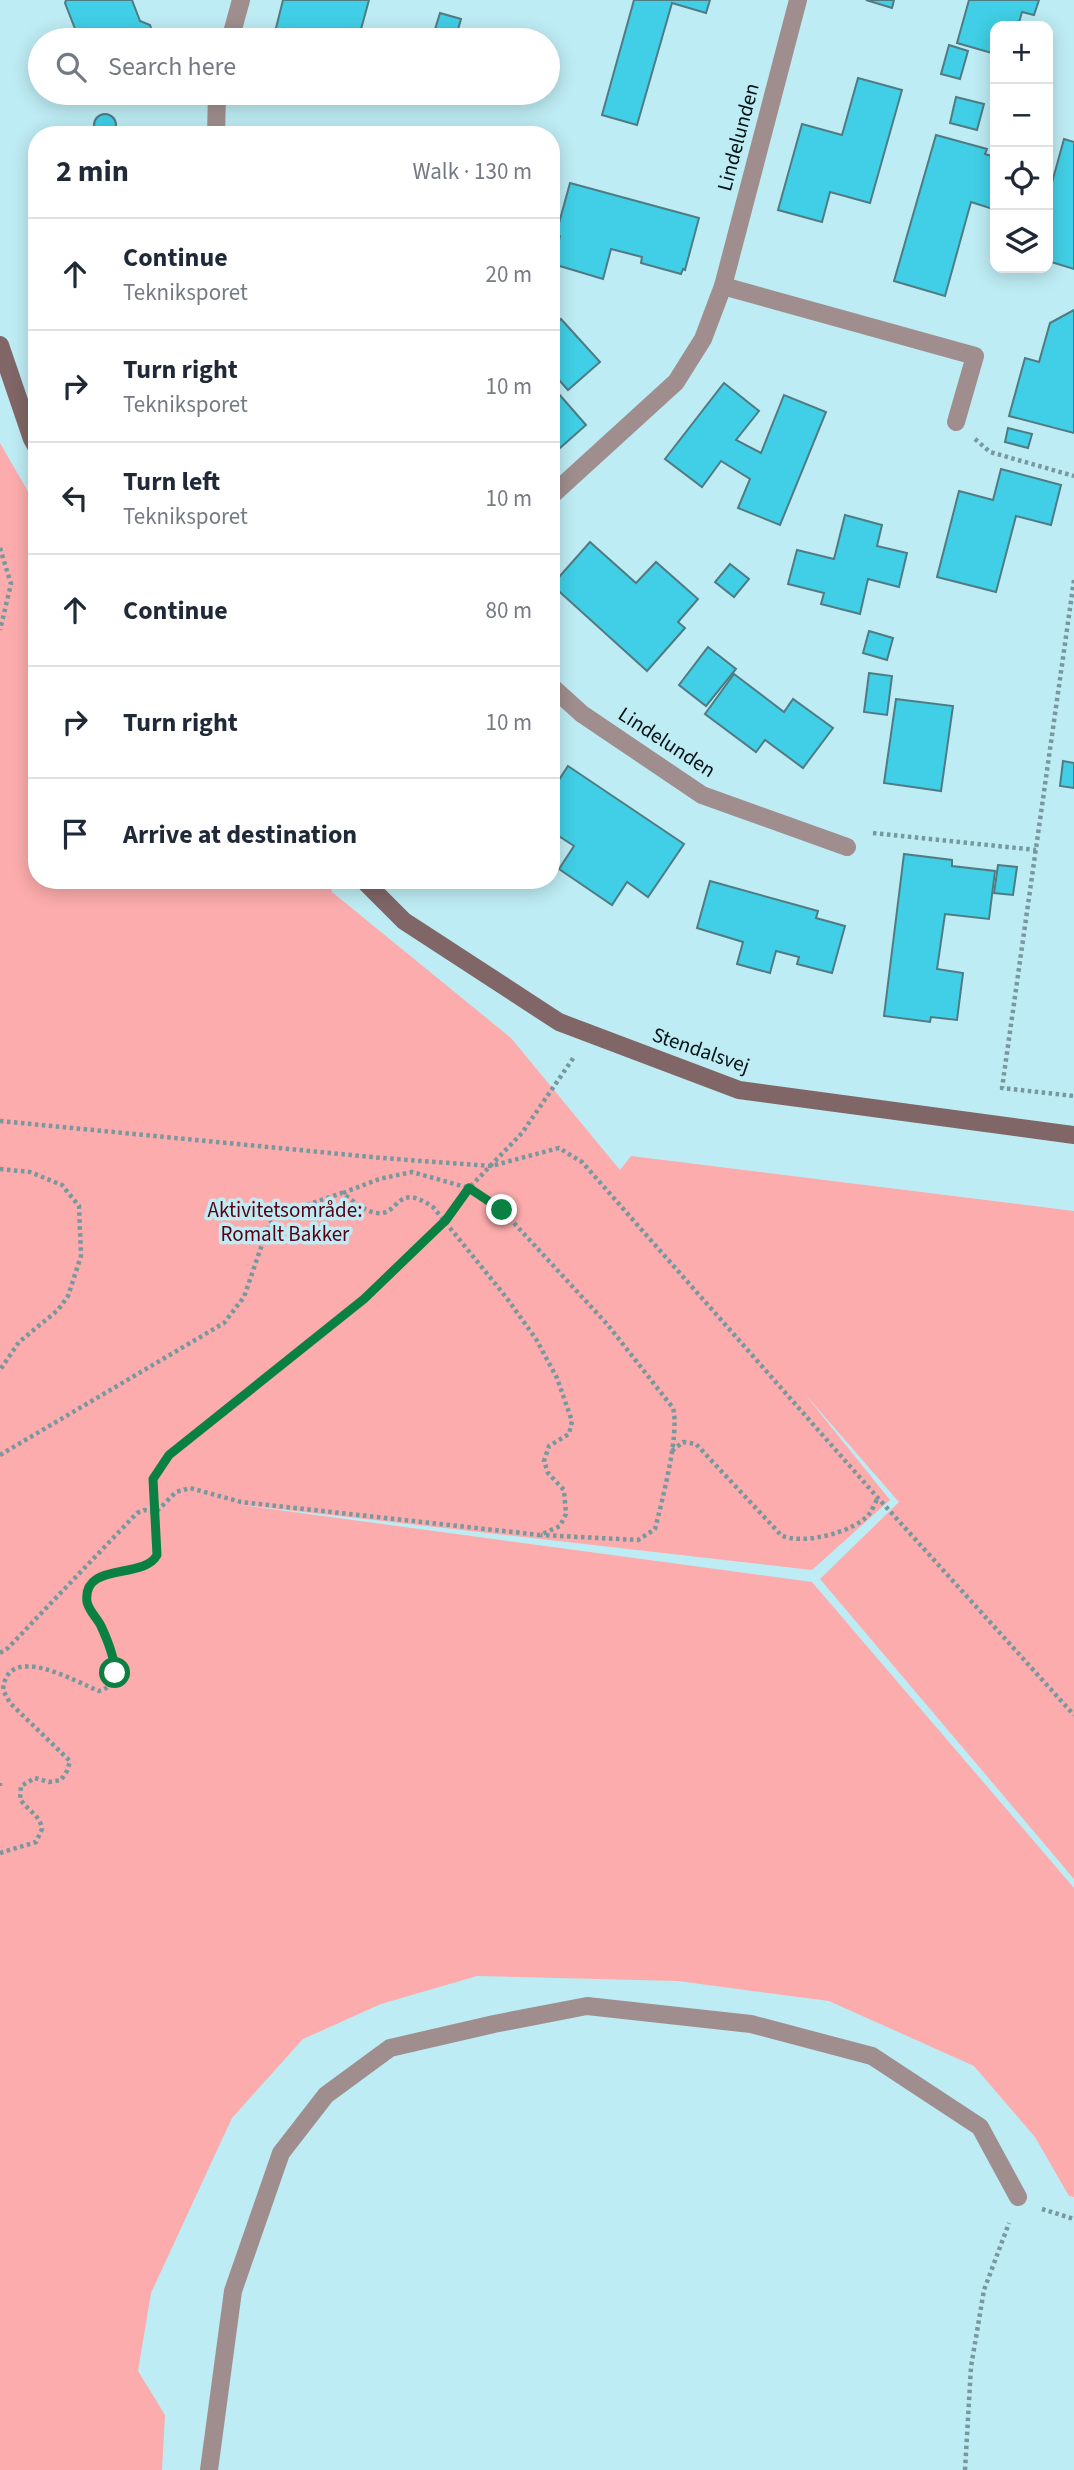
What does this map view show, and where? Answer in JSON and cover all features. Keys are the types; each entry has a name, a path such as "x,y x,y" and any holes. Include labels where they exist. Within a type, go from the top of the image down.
{"street":[{"path":"233,28 241,0"},
{"name":"Lindelunden","path":"560,488 676,382 703,339 723,286 797,0"},
{"path":"216,126 217,105"},
{"path":"723,286 975,356 956,422"},
{"path":"0,345 28,427"},
{"name":"Lindelunden","path":"560,694 582,714 702,795 847,847"},
{"name":"Stendalsvej","path":"372,889 404,921 559,1022 739,1090 1074,1135"},
{"path":"209,2470 233,2291 281,2152 326,2095 390,2048 587,2006 751,2024 872,2056 980,2127 1018,2197"}],"path":[{"path":"956,422 990,452 1074,476"},
{"path":"0,548 11,584 0,630"},
{"path":"1074,580 1002,1088 1074,1096"},
{"path":"847,847 873,834 1036,850"},
{"path":"0,1853 36,1842 42,1829 38,1818 27,1810 20,1799 21,1786 34,1778 50,1782 61,1780 70,1761 10,1703 3,1690 14,1669 24,1665 37,1666 99,1691 108,1687 114,1678 115,1668 100,1625 88,1607 89,1589 95,1580 104,1574 146,1565 157,1555 153,1479 169,1455 364,1299 446,1220 469,1188 522,1133 590,1034"},
{"path":"0,1121 491,1166 559,1149 582,1162 878,1498 1074,1715"},
{"path":"0,1169 30,1172 62,1185 79,1206 81,1256 68,1296 58,1310 19,1342 0,1370"},
{"path":"0,1455 224,1323 244,1297 269,1224 280,1214 379,1179 412,1172 469,1188 502,1210 607,1324 675,1414 671,1451 655,1529 638,1540 540,1535 241,1502 190,1488 176,1492 156,1512"},
{"path":"342,1193 377,1213 384,1212 412,1196 433,1207 446,1220 457,1238 537,1339 557,1378 572,1421 569,1434 549,1446 544,1461 548,1473 564,1490 566,1514 560,1526 540,1535"},
{"path":"671,1451 683,1442 695,1444 781,1535 789,1539 819,1537 856,1524 870,1514 878,1498"},
{"path":"0,1653 8,1648 137,1513 144,1510 156,1512"},
{"path":"965,2470 971,2367 984,2290 1018,2197"}],"green space":[{"name":"Aktivitetsområde: Romalt Bakker","path":"0,443 28,491 28,889 332,889 332,892 511,1038 620,1170 631,1156 1074,1211 1074,1879 820,1579 899,1502 804,1393 890,1500 812,1570 234,1504 812,1582 1074,1888 1074,2197 1069,2196 1035,2137 974,2066 829,2001 678,1981 477,1976 381,2004 303,2039 232,2118 151,2293 138,2371 165,2415 162,2470 0,2470"}],"building":[{"path":"66,0 132,0 140,21 151,28 75,28"},
{"path":"283,0 369,0 361,28 276,28"},
{"path":"634,0 710,0 706,13 672,3 637,125 602,115"},
{"path":"866,0 894,0 892,8"},
{"path":"969,0 1039,0 1034,15 1022,12 1019,21 990,21 990,53 957,43"},
{"path":"440,13 461,19 458,28 435,28"},
{"path":"949,45 968,51 960,79 941,74"},
{"path":"858,78 902,90 870,203 830,192 822,222 778,210 802,124 842,135"},
{"path":"956,97 984,104 977,130 950,123"},
{"path":"105,114 113,117 116,126 94,125 97,117"},
{"path":"936,135 987,149 985,154 990,156 990,208 971,202 945,296 894,281"},
{"path":"1064,139 1074,142 1074,269 1053,263 1053,179"},
{"path":"570,183 699,218 685,270 683,269 681,274 641,263 642,257 611,249 603,279 560,266 560,219"},
{"path":"1074,310 1074,433 1009,416 1025,358 1039,362 1050,323"},
{"path":"560,320 600,362 568,390 560,381"},
{"path":"724,383 759,411 736,440 761,453 784,395 826,412 780,525 738,508 750,479 721,461 702,487 665,459"},
{"path":"560,395 586,425 560,448"},
{"path":"1008,428 1032,434 1028,448 1005,442"},
{"path":"1001,469 1061,485 1051,525 1016,516 996,592 937,577 959,491 993,500"},
{"path":"845,515 882,525 877,546 907,553 899,587 868,579 860,614 821,604 824,593 788,584 797,550 834,559"},
{"path":"590,542 636,583 656,562 698,599 678,622 685,628 647,671 560,592 560,576"},
{"path":"730,564 749,579 734,597 715,582"},
{"path":"869,631 893,638 887,660 863,653"},
{"path":"708,647 736,669 706,706 679,685"},
{"path":"869,673 892,676 887,715 864,712"},
{"path":"734,674 784,712 793,699 833,728 803,768 765,740 756,752 705,714"},
{"path":"896,699 953,706 941,791 884,783"},
{"path":"1063,761 1074,763 1074,788 1060,786"},
{"path":"568,766 684,844 648,897 627,882 612,905 560,870 574,846 560,837 560,778"},
{"path":"904,854 952,860 952,866 995,871 989,919 945,914 937,969 963,973 957,1020 931,1017 930,1022 884,1016"},
{"path":"998,865 1017,867 1013,895 994,893"},
{"path":"710,881 818,911 816,918 845,926 832,973 797,964 799,957 776,951 770,973 737,964 743,942 697,928"}],"route":[{"path":"115,1673 100,1625 88,1607 89,1589 95,1580 104,1574 146,1565 157,1555 153,1479 169,1455 364,1299 446,1220 469,1188 502,1210"}]}
